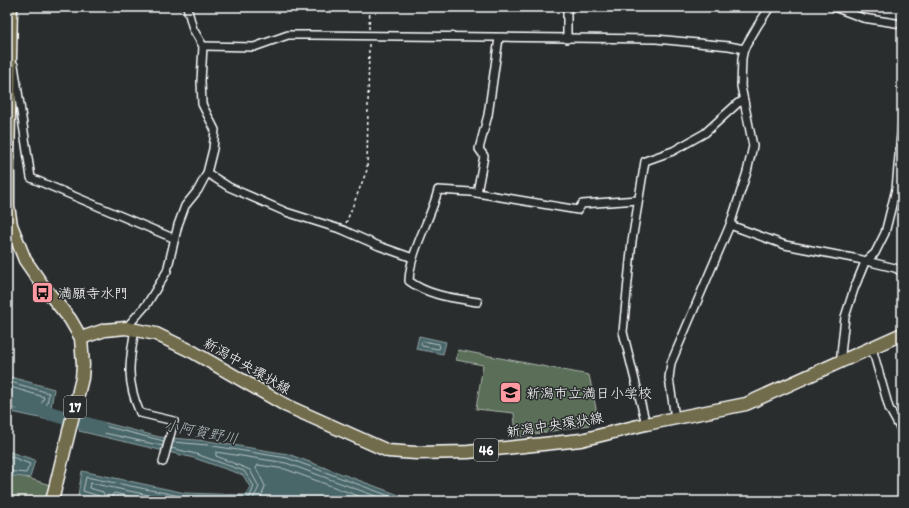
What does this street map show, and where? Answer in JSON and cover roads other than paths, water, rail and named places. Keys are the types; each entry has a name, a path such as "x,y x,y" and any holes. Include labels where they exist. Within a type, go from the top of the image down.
{"main road":[{"name":"17","path":"11,7 8,164 8,206 11,225 25,260 43,286 70,319 81,338 83,365 82,378 52,501"},
{"name":"新潟中央環状線","path":"81,338 105,330 130,329 156,334 193,352 287,406 388,451 468,452 581,440 646,424 746,404 902,334"}],"street":[{"path":"163,462 174,421 140,413 133,397 128,364 130,329 167,271 173,238 185,206 198,190 207,172 214,149 215,130 202,104 201,81 203,46 194,29 187,7"},
{"path":"567,39 568,7"},
{"path":"675,418 668,378 671,363 730,225 739,200 753,146 740,73 744,50 770,7"},
{"path":"834,7 863,18 902,24"},
{"path":"10,33 31,178 173,238"},
{"path":"203,46 254,47 288,35 656,39 729,46 744,50"},
{"path":"478,193 484,156 479,149 488,115 499,38"},
{"path":"646,424 623,332 638,200 645,162 673,151 705,133 738,103 744,101"},
{"path":"842,360 841,354 845,317 854,289 866,262 875,253 885,233 899,190 902,123"},
{"path":"207,172 229,187 286,212 344,230 379,246 413,258"},
{"path":"478,302 450,297 418,288 409,281 409,271 413,258 434,207 438,190 478,193 578,210 582,204 638,200"},
{"path":"730,225 785,245 895,268 902,272"},
{"path":"872,348 889,408 900,428"}],"water":[{"path":"419,336 446,342 443,354 416,349"},
{"path":"7,376 54,389 49,420 7,411"},
{"path":"83,417 159,437 208,441 288,454 415,501 106,501 78,495 82,471 185,493 246,495 250,487 243,475 194,458 79,431"},
{"path":"7,451 35,460 30,478 7,475"}],"waterway":[{"name":"小阿賀野川","path":"7,398 39,410 100,428"}],"place":[{"name":"満願寺水門","path":"43,293"},
{"name":"新潟市立満日小学校","path":"510,393"}]}
